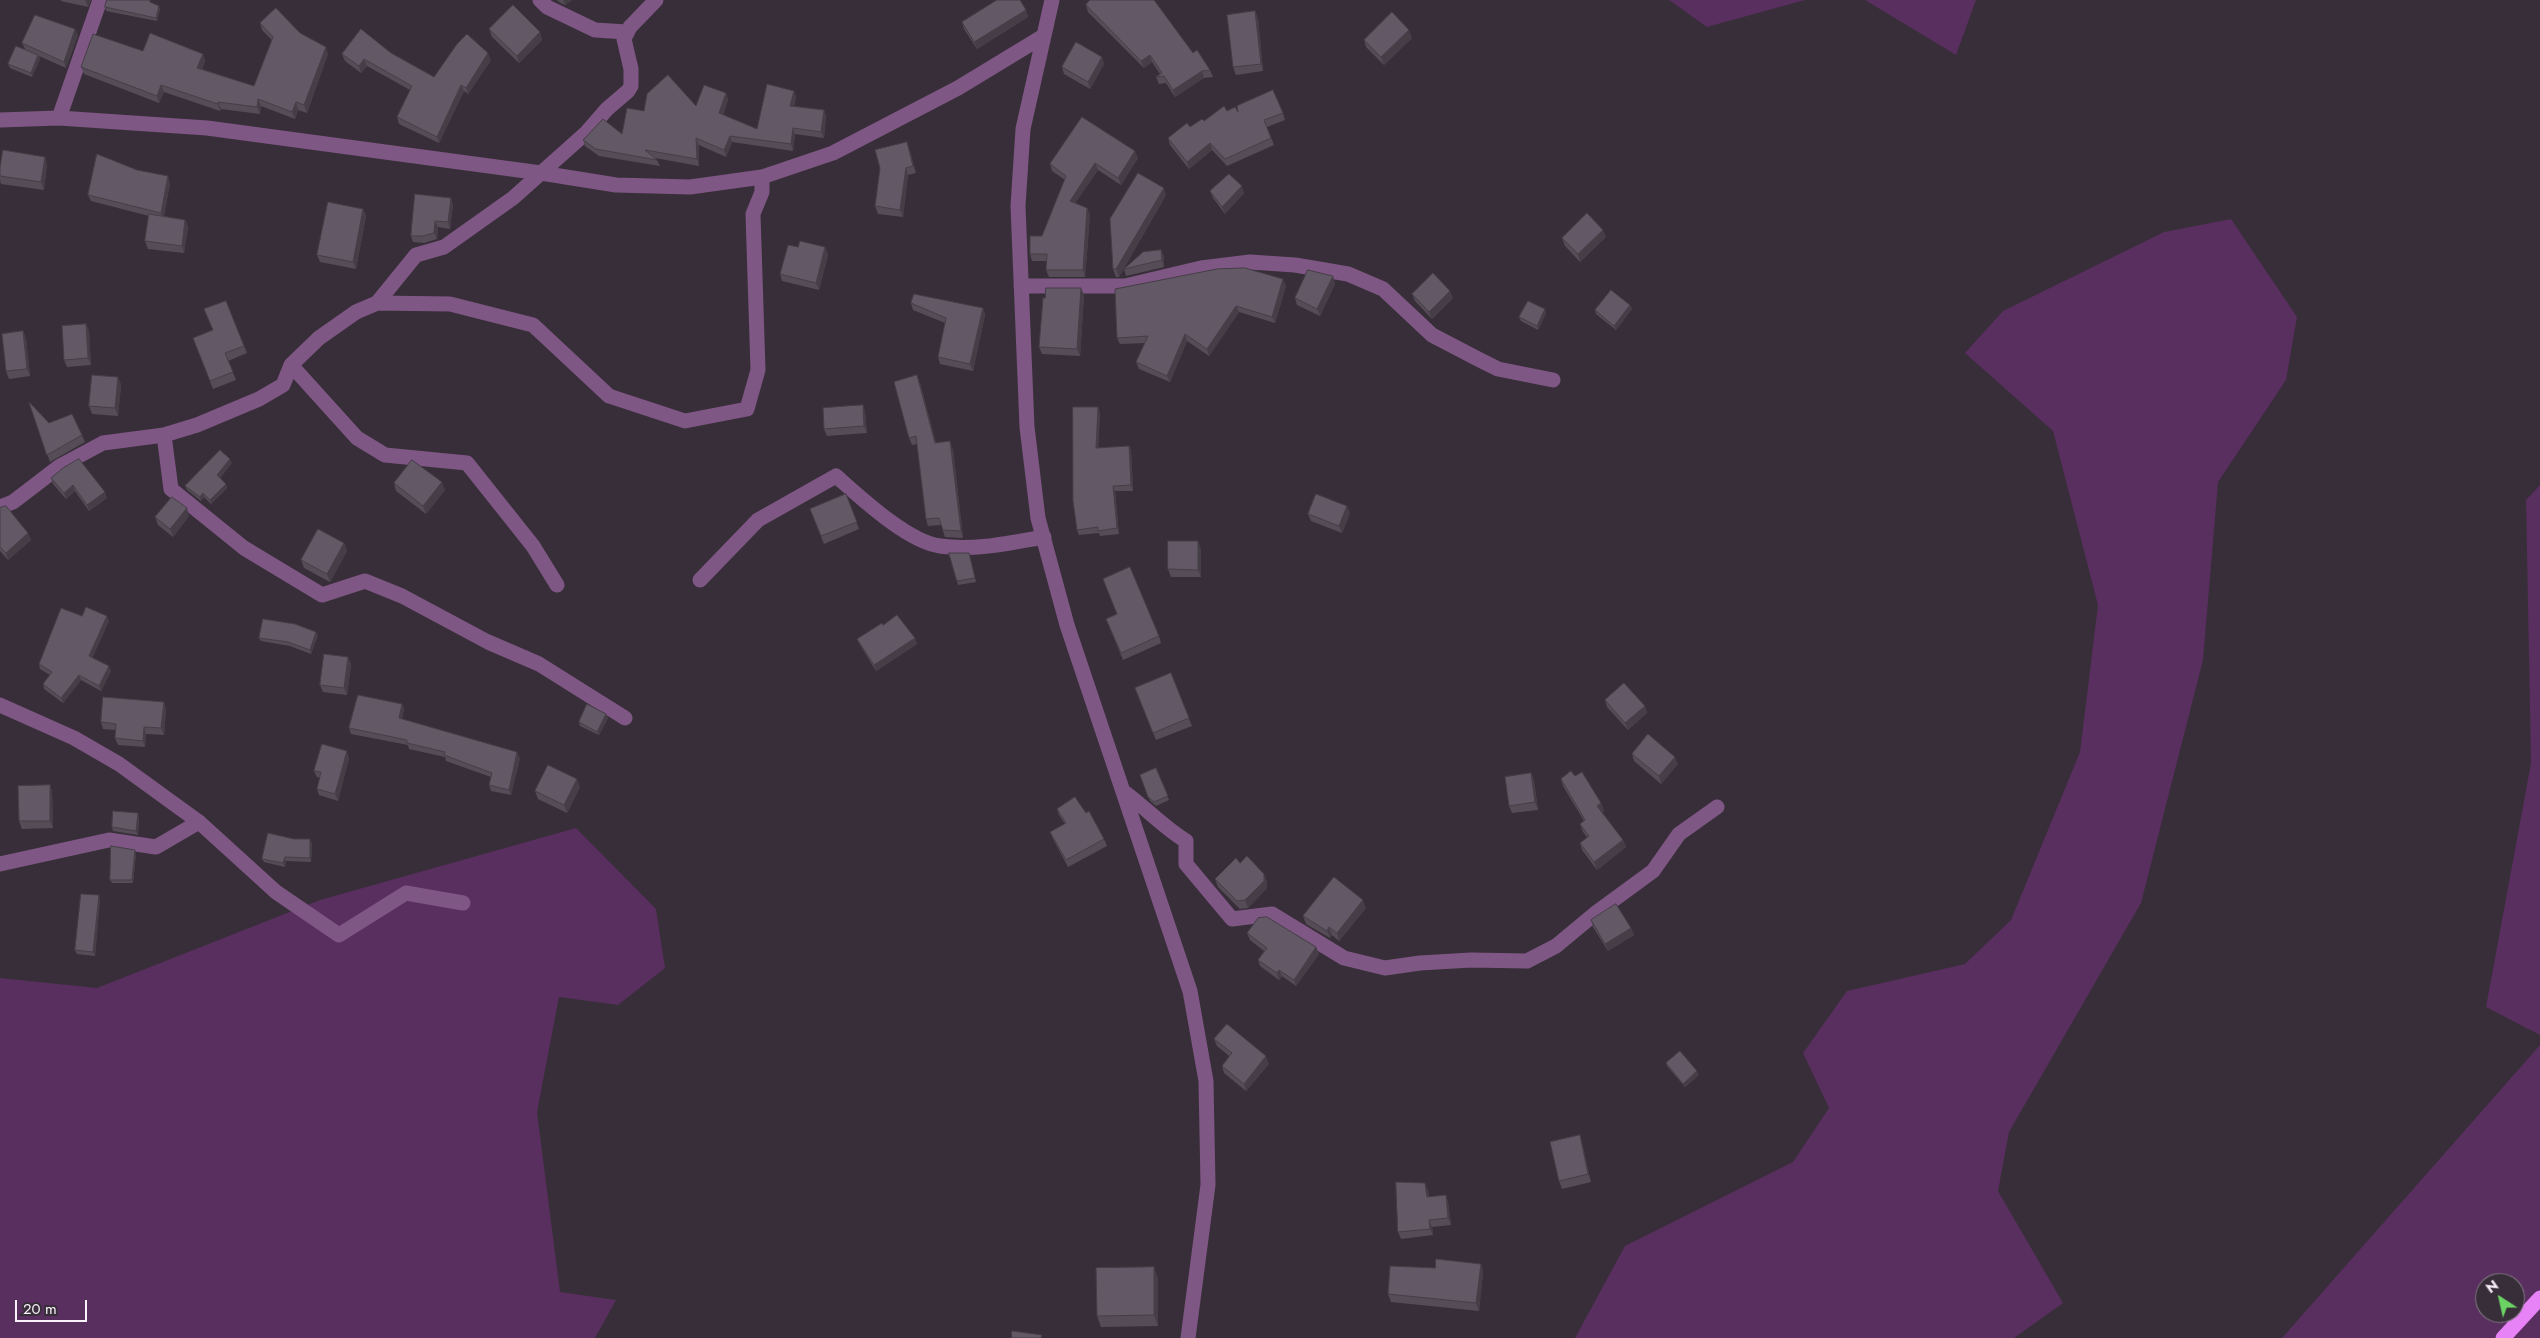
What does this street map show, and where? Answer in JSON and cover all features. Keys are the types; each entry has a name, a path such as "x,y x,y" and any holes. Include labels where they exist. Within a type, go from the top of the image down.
{"highway":[{"path":"2503,1338 2540,1298"}],"street":[{"path":"58,118 100,0"},
{"path":"540,0 547,6 595,30 627,32"},
{"path":"377,303 416,255 444,247 513,198 587,132 606,109 628,91 631,86 632,69 624,39 627,32 656,0"},
{"path":"1052,0 1042,37 1023,129 1018,206 1027,426 1038,518 1067,625 1190,991 1206,1081 1208,1186 1188,1338"},
{"path":"0,120 58,118 207,128 541,173 616,185 681,186 762,177 833,153 958,88 1042,37"},
{"path":"0,507 13,502 60,466 103,443 164,435 197,426 259,399 283,385 291,365 320,338 356,312 377,303 450,304 534,325 609,396 685,421 747,409 758,370 754,214 762,192 762,177"},
{"path":"1021,286 1125,286 1201,268 1250,262 1295,265 1348,274 1383,289 1432,335 1455,347 1498,369 1553,380"},
{"path":"291,365 357,438 385,456 467,463 533,546 557,585"},
{"path":"164,435 171,489 244,548 322,595 365,580 402,596 488,642 539,664 625,718"},
{"path":"700,580 758,520 836,476 873,508 913,536 940,546 991,546 1044,537"},
{"path":"0,705 89,747 119,764 198,822 276,892 339,935 406,893 463,903"},
{"path":"1123,791 1148,808 1168,830 1186,841 1186,864 1232,919 1272,914 1344,958 1385,968 1446,962 1527,961 1556,946 1597,912 1653,871 1679,834 1716,807"},
{"path":"0,864 109,840 156,847 198,822"}],"shaded area":[{"path":"1669,0 1805,0 1707,27"},
{"path":"1865,0 1976,0 1956,55"},
{"path":"2231,219 2297,317 2286,380 2218,482 2203,660 2141,903 2009,1132 1998,1191 2063,1303 2014,1338 1575,1338 1625,1246 1793,1162 1829,1108 1803,1053 1847,991 1965,964 2011,920 2080,752 2098,605 2053,431 1965,353 2003,311 2164,232"},
{"path":"2540,485 2540,1035 2486,1007 2531,763 2526,500"},
{"path":"576,828 656,909 665,968 618,1005 559,997 537,1112 560,1292 616,1300 595,1338 0,1338 0,978 97,988 320,900"},
{"path":"2540,1045 2540,1338 2282,1338"}],"building":[{"path":"107,0 150,0 150,2 159,6 156,18 105,7"},
{"path":"997,0 1020,0 1026,10 974,42 962,22"},
{"path":"1090,0 1154,0 1193,53 1197,50 1210,70 1202,71 1173,90 1164,76 1156,77 1162,73 1150,55 1141,61 1086,5"},
{"path":"513,5 540,32 517,56 489,29"},
{"path":"276,8 300,33 326,47 304,105 296,102 292,112 258,99 257,107 218,102 218,104 161,85 157,96 81,67 93,34 143,51 150,33 203,54 197,68 254,86 273,37 260,23"},
{"path":"1255,11 1261,64 1233,67 1227,15"},
{"path":"1392,12 1409,30 1381,57 1364,40"},
{"path":"35,15 75,29 64,62 22,43"},
{"path":"361,29 391,53 434,77 457,44 467,34 488,53 466,88 461,85 437,137 397,117 412,86 364,59 359,66 342,54"},
{"path":"1076,42 1102,57 1088,82 1062,67"},
{"path":"16,46 38,55 31,73 8,64"},
{"path":"668,75 696,106 704,85 726,93 719,113 757,129 767,84 794,91 790,106 824,110 821,132 793,128 791,144 730,136 724,150 696,138 697,159 645,150 657,160 596,149 583,140 603,119 622,134 627,108 644,111 647,94"},
{"path":"1273,90 1283,113 1264,120 1271,138 1225,159 1210,143 1187,162 1168,138 1187,123 1190,127 1202,119 1204,121 1224,106 1227,111 1235,107 1238,112 1237,106"},
{"path":"1082,117 1135,151 1118,178 1095,163 1070,201 1087,208 1083,270 1046,270 1047,254 1030,254 1030,236 1042,236 1066,176 1050,164"},
{"path":"907,142 913,166 906,168 900,210 875,206 880,168 875,150"},
{"path":"3,150 45,157 41,182 0,176"},
{"path":"97,154 137,170 168,176 161,213 88,195"},
{"path":"1138,173 1164,188 1116,269 1113,269 1110,219"},
{"path":"1229,174 1242,186 1222,207 1210,191"},
{"path":"415,194 451,198 448,222 435,221 434,233 411,236"},
{"path":"328,202 363,209 353,262 317,255"},
{"path":"1587,213 1603,230 1578,254 1562,238"},
{"path":"149,214 185,220 182,246 145,241"},
{"path":"800,241 825,247 816,283 780,274 788,245 798,247"},
{"path":"1161,250 1162,260 1124,269 1143,252"},
{"path":"1245,268 1283,279 1272,317 1236,306 1207,349 1185,334 1167,376 1136,362 1148,336 1117,338 1115,289 1217,269"},
{"path":"1308,270 1333,276 1317,309 1295,298"},
{"path":"1433,273 1450,291 1429,312 1412,294"},
{"path":"1046,288 1081,288 1077,349 1039,347 1043,298 1045,298"},
{"path":"1611,290 1630,305 1614,326 1595,310"},
{"path":"914,294 983,308 970,364 938,357 946,318 911,303"},
{"path":"226,301 244,346 225,353 233,372 210,381 193,338 213,330 204,309"},
{"path":"1528,301 1545,309 1537,326 1519,317"},
{"path":"86,324 88,358 64,360 62,326"},
{"path":"23,331 27,369 6,371 2,334"},
{"path":"92,375 118,377 115,408 89,406"},
{"path":"917,375 935,443 950,441 961,531 943,530 939,518 926,519 916,436 909,438 894,382"},
{"path":"29,402 49,423 72,414 82,435 47,455"},
{"path":"863,405 864,426 824,429 823,408"},
{"path":"1073,407 1098,407 1096,448 1129,446 1131,485 1113,486 1117,528 1098,531 1098,527 1077,530 1073,501"},
{"path":"220,450 230,459 217,475 226,484 210,500 203,493 200,497 185,486"},
{"path":"79,459 105,492 87,505 73,485 64,493 51,478 63,468"},
{"path":"412,460 442,482 423,506 394,483"},
{"path":"846,494 857,522 821,536 810,509"},
{"path":"1316,494 1347,506 1339,526 1308,514"},
{"path":"172,497 187,508 170,529 155,517"},
{"path":"6,506 28,533 6,553 0,547 0,508"},
{"path":"318,529 344,543 327,574 301,560"},
{"path":"1168,541 1198,541 1198,570 1168,569"},
{"path":"949,553 969,553 975,578 957,581"},
{"path":"1130,567 1159,636 1121,653 1106,619 1117,614 1103,579"},
{"path":"86,607 107,616 89,656 109,666 99,686 79,675 61,698 43,684 52,672 39,664 61,608 82,616"},
{"path":"897,615 915,638 874,665 857,639"},
{"path":"263,619 295,624 316,632 310,650 288,642 259,638"},
{"path":"324,654 348,657 344,688 320,685"},
{"path":"1171,673 1189,718 1153,733 1135,688"},
{"path":"1624,683 1645,706 1625,723 1605,700"},
{"path":"358,695 402,704 399,718 517,752 509,790 489,785 492,773 444,755 445,752 407,743 407,740 349,728"},
{"path":"103,697 164,702 161,728 144,727 143,741 115,738 116,724 101,722"},
{"path":"587,704 606,714 597,732 579,722"},
{"path":"1648,734 1675,757 1659,776 1632,754"},
{"path":"322,744 347,751 335,794 317,789 321,772 314,771"},
{"path":"548,765 577,779 564,805 535,791"},
{"path":"1156,768 1168,796 1154,802 1148,797 1140,775"},
{"path":"1571,771 1575,776 1582,772 1601,803 1597,806 1623,840 1594,862 1580,843 1589,836 1580,824 1585,820 1561,779"},
{"path":"1531,773 1535,802 1509,806 1505,777"},
{"path":"50,785 50,821 19,821 18,786"},
{"path":"1075,797 1086,813 1089,811 1104,839 1066,860 1050,832 1066,823 1057,809"},
{"path":"113,811 138,813 136,831 112,827"},
{"path":"268,833 294,839 310,839 310,858 285,857 283,863 262,859"},
{"path":"111,846 135,850 132,880 110,880"},
{"path":"1247,856 1264,874 1264,881 1245,900 1237,901 1215,879 1236,858 1240,863"},
{"path":"1334,877 1363,900 1337,933 1329,927 1327,931 1303,916"},
{"path":"81,894 99,895 93,952 75,950"},
{"path":"1616,904 1631,928 1605,944 1591,920"},
{"path":"1267,917 1316,947 1294,980 1279,970 1277,973 1258,960 1267,948 1247,933 1258,918"},
{"path":"1227,1024 1266,1056 1244,1084 1222,1066 1232,1053 1214,1039"},
{"path":"1680,1051 1697,1071 1683,1084 1666,1063"},
{"path":"1580,1135 1588,1174 1559,1181 1550,1142"},
{"path":"1396,1182 1425,1183 1427,1197 1446,1195 1448,1218 1429,1220 1430,1229 1398,1232"},
{"path":"1436,1259 1481,1264 1476,1303 1388,1294 1390,1266 1435,1268"},
{"path":"1154,1267 1154,1315 1097,1316 1096,1268"},
{"path":"1012,1331 1042,1335 1041,1338 1012,1338"}]}
